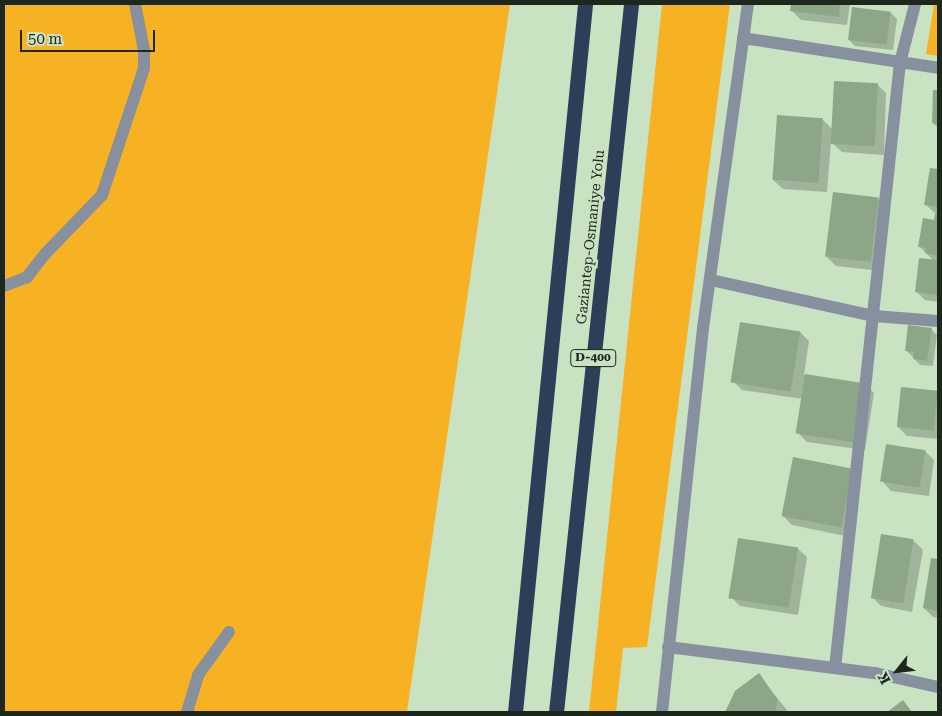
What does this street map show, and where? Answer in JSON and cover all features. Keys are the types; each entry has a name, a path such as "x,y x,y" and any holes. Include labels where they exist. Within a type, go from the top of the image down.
{"highway":[{"name":"Gaziantep-Osmaniye Yolu","path":"515,712 585,4"},
{"name":"Gaziantep-Osmaniye Yolu","path":"556,712 631,4"}],"street":[{"path":"4,286 27,277 46,253 102,196 144,68 144,50 135,4"},
{"path":"662,712 702,338 748,4"},
{"path":"835,668 900,63 914,4"},
{"path":"743,38 938,68"},
{"path":"711,280 874,316 938,321"},
{"path":"187,712 198,674 229,632"},
{"path":"668,647 875,673 938,688"}],"shaded area":[{"path":"4,4 510,4 407,712 4,712"},
{"path":"662,4 730,4 647,647 623,648 616,712 589,712"},
{"path":"934,4 938,4 938,56 926,54"}],"building":[{"path":"791,4 840,4 839,17 790,11"},
{"path":"852,7 891,12 887,45 848,40"},
{"path":"834,81 878,83 875,146 831,144"},
{"path":"933,90 938,90 938,124 932,123"},
{"path":"777,115 823,118 818,183 772,180"},
{"path":"930,168 938,169 938,207 924,205"},
{"path":"833,192 879,198 871,262 825,257"},
{"path":"935,214 938,215 938,256 925,253 926,248 918,247 923,218 934,220"},
{"path":"919,258 938,260 938,295 915,292"},
{"path":"740,322 800,332 791,392 730,382"},
{"path":"908,325 932,328 927,361 913,359 914,352 905,351"},
{"path":"805,374 865,384 856,443 796,433"},
{"path":"901,387 938,391 934,431 897,427"},
{"path":"886,444 926,450 920,488 880,482"},
{"path":"793,457 853,469 841,528 782,516"},
{"path":"881,534 914,539 903,603 871,598"},
{"path":"738,538 798,548 789,608 728,598"},
{"path":"931,558 938,559 938,611 923,608"},
{"path":"759,673 778,700 775,712 725,712 735,691"},
{"path":"903,700 912,712 887,712"}]}
